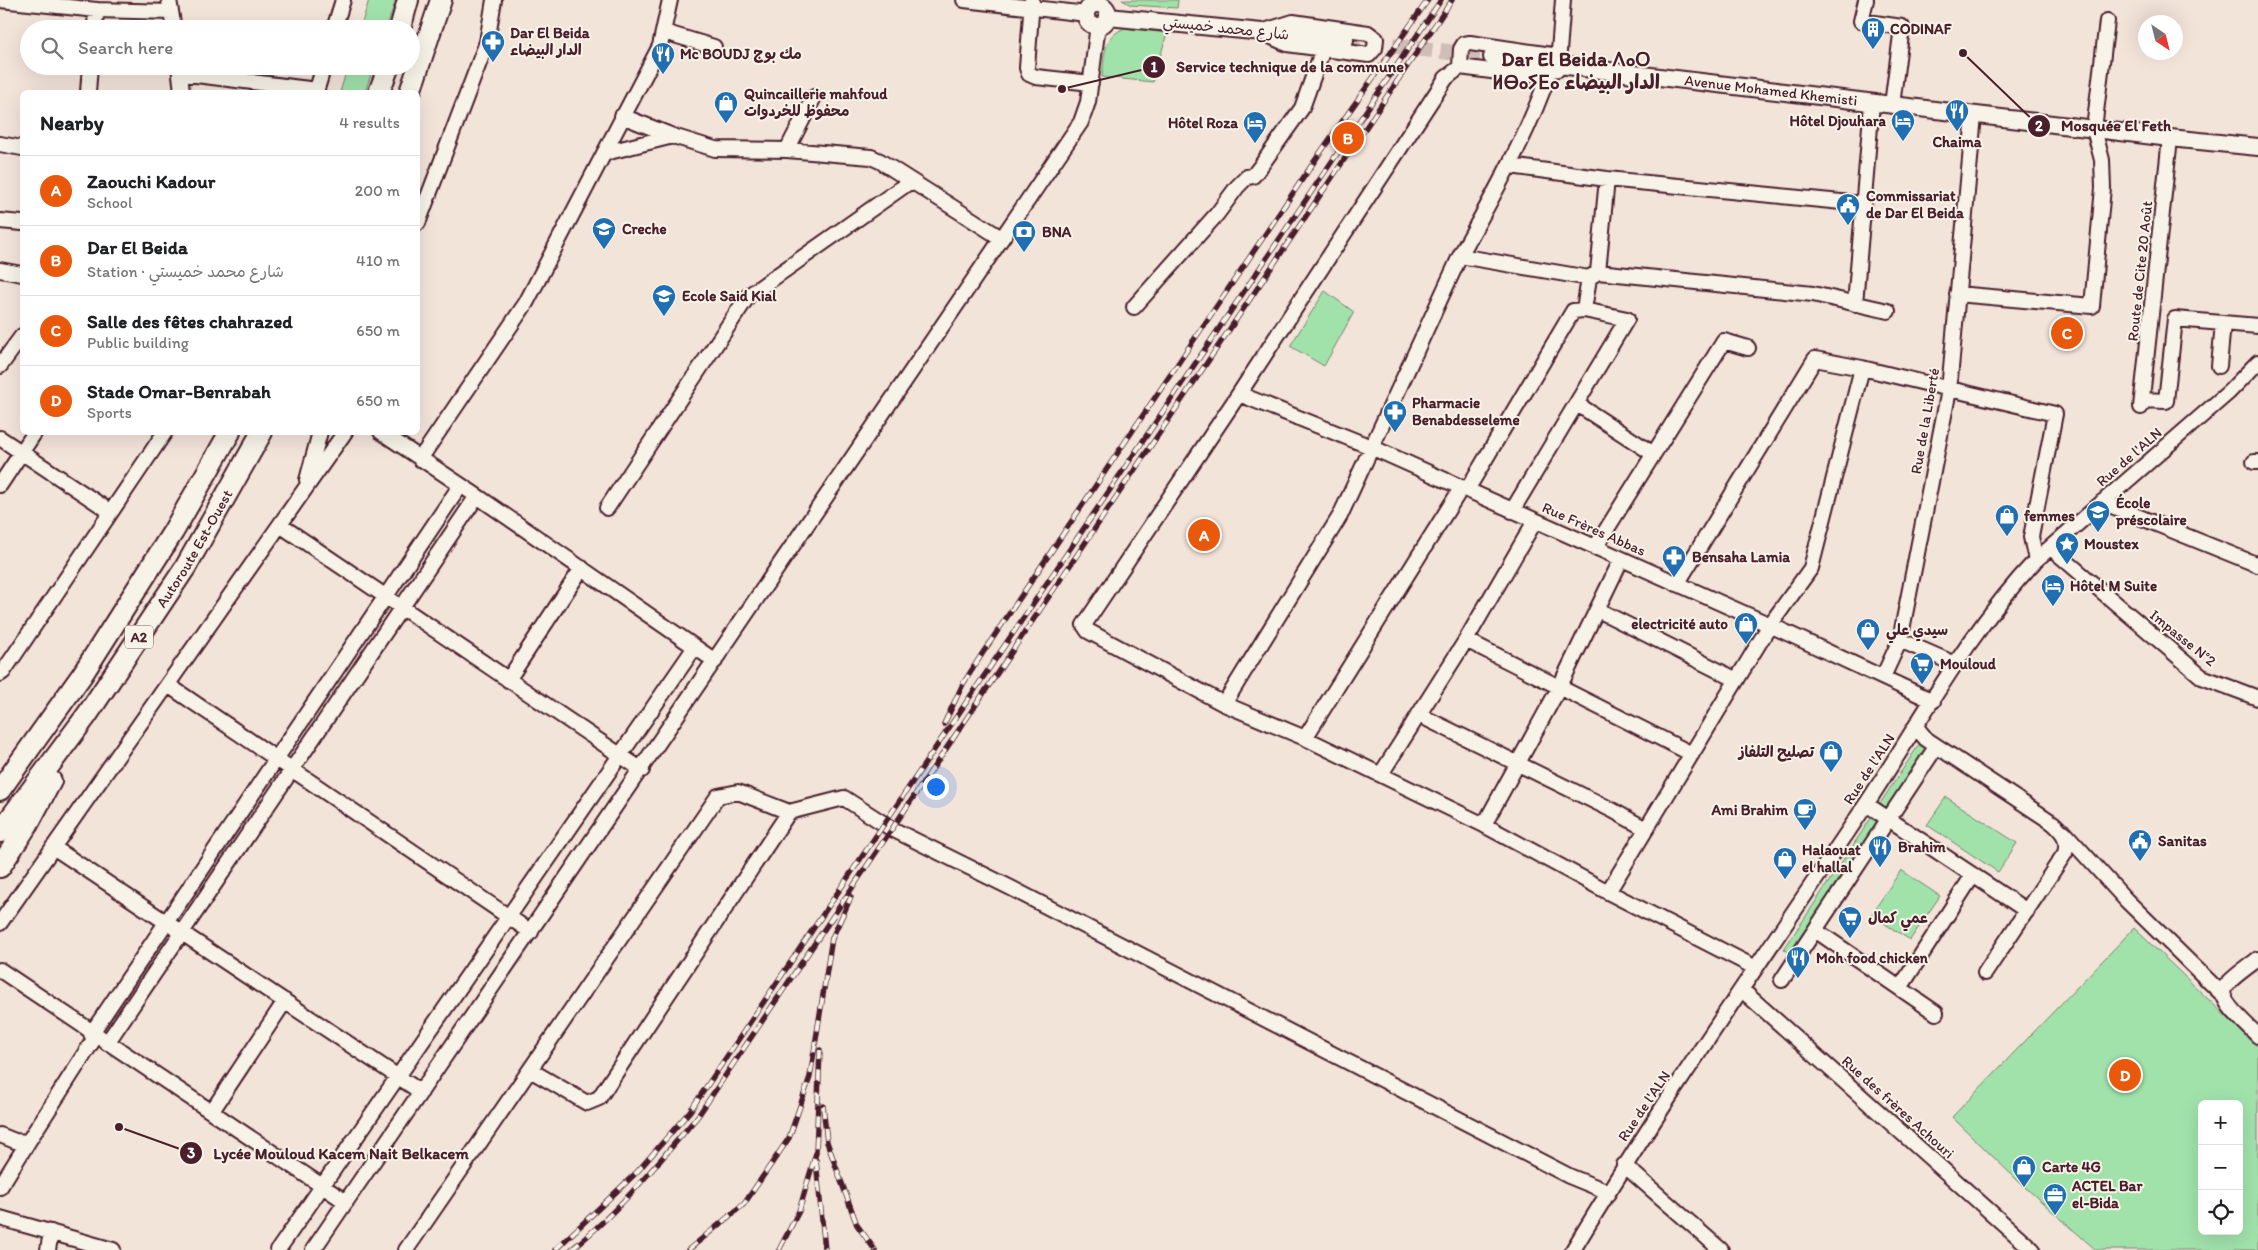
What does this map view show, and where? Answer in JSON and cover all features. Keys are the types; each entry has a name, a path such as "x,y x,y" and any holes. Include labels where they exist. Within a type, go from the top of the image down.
{"highway":[{"path":"402,20 408,0"},
{"path":"420,62 441,0"},
{"path":"380,90 386,75"},
{"path":"411,90 416,75"},
{"name":"Autoroute Est-Ouest","path":"0,790 87,667 174,532 228,435"},
{"name":"Autoroute Est-Ouest","path":"0,832 87,715 185,568 260,435"},
{"path":"0,867 28,824 87,715"}],"main road":[{"name":"شارع محمد خميستي","path":"1098,12 1261,32 1345,40"},
{"name":"Avenue Mohamed Khemisti","path":"1492,57 1556,63 1974,115 2258,147"}],"street":[{"path":"0,0 96,10 170,6 172,20"},
{"path":"336,20 342,0"},
{"path":"420,218 487,42 494,0"},
{"path":"420,459 526,303 660,46 670,0"},
{"path":"313,1250 642,770 1081,122 1090,83 1098,12 1032,4 964,0"},
{"path":"1224,704 1340,516 1460,256 1510,166 1556,63 1563,0"},
{"path":"1866,0 1861,22 1902,27 1892,105"},
{"path":"1032,4 1027,68 1029,74 1090,83"},
{"path":"95,20 96,10"},
{"path":"1957,294 2092,306 2103,188 2102,160 2094,129 2107,21"},
{"path":"1294,22 1368,33 1376,39 1375,48 1369,55 1287,44 1261,32 1294,22"},
{"path":"664,32 714,47"},
{"path":"1460,67 1461,49 1464,44 1470,43 1556,63"},
{"path":"1134,307 1217,214 1237,187 1247,177 1253,176 1260,167 1302,108 1323,49"},
{"path":"1556,63 1522,74 1460,67 1446,78 1239,394 1084,625 1088,631 1224,704 1305,738 1484,825 1608,892 1756,968"},
{"path":"88,90 89,75"},
{"path":"180,75 182,90"},
{"path":"212,75 310,90"},
{"path":"317,90 321,75"},
{"path":"787,150 814,96"},
{"path":"1855,304 1872,102"},
{"name":"Rue de la Liberté","path":"1883,677 1900,640 1950,390 1974,115"},
{"path":"622,116 672,136 715,148 787,150 871,157 1001,238"},
{"path":"604,153 672,136"},
{"name":"Route de Cite 20 Août","path":"2170,138 2142,404 2166,401 2175,319"},
{"path":"0,144 20,148"},
{"path":"1510,166 1608,179 1862,204"},
{"path":"1584,310 1593,275 1608,179"},
{"path":"607,508 748,296 911,181"},
{"path":"0,221 20,223"},
{"path":"1460,256 1593,275 1813,294 1888,311"},
{"path":"0,270 20,274"},
{"path":"1305,738 1464,489 1572,311 1584,310 1627,319 1512,510"},
{"path":"2151,318 2258,326"},
{"path":"2219,366 2223,323"},
{"path":"0,366 20,339"},
{"path":"1595,548 1652,453 1724,341 1748,348"},
{"path":"1677,584 1816,359 1862,368 2055,414 2031,537 2036,560"},
{"name":"Rue de l'ALN","path":"1573,1250 1624,1165 1866,804 1955,664 2009,589 2036,560 2228,392 2258,362"},
{"path":"1608,892 1770,625 1810,568 1862,368"},
{"name":"Rue Frères Abbas","path":"1239,394 1371,447 1770,625 1932,701"},
{"path":"1577,404 1652,453"},
{"path":"0,485 33,435"},
{"path":"0,674 163,435"},
{"path":"304,490 319,435"},
{"path":"0,923 343,435"},
{"path":"384,435 477,496 715,661"},
{"path":"0,438 110,512"},
{"path":"0,1187 98,1038 166,922 460,486"},
{"path":"98,1038 182,933 477,496"},
{"path":"2102,502 2258,565"},
{"path":"1381,774 1466,640 1535,521"},
{"path":"280,525 642,770"},
{"name":"Impasse N°2","path":"2051,548 2202,677 2258,698"},
{"path":"1484,825 1559,688 1621,560"},
{"path":"508,680 582,568"},
{"path":"1598,610 1736,680"},
{"path":"1466,640 1692,754"},
{"path":"1900,640 1955,664"},
{"path":"278,1250 695,647"},
{"path":"168,685 531,932"},
{"path":"1419,715 1646,829"},
{"path":"1916,727 1936,747 2053,823 2063,832 2126,900 2222,994 2225,1002 2258,1036"},
{"path":"1782,980 1936,747"},
{"path":"406,1250 718,796 738,792 790,812 844,798 892,829 1569,1176 1608,1192"},
{"path":"1866,804 2027,911"},
{"path":"530,1070 587,1103 599,1098 790,812"},
{"path":"1985,973 2066,853 2068,843 2063,832"},
{"path":"53,847 421,1092"},
{"path":"1900,988 1974,875"},
{"path":"1815,930 1936,1013"},
{"path":"2222,994 2225,987 2258,959"},
{"path":"0,970 98,1038 212,1111 346,1202"},
{"name":"Rue des frères Achouri","path":"1742,990 2033,1250"},
{"path":"212,1111 285,1001"},
{"path":"0,1135 16,1141 28,1142"},
{"path":"1624,1165 1721,1250"},
{"path":"0,1218 113,1250"},
{"path":"48,1250 51,1232"}],"green space":[{"path":"369,0 396,0 389,20 363,20"},
{"path":"1122,0 1178,0 1177,8 1131,5"},
{"path":"1124,28 1167,33 1153,82 1102,77 1104,55 1108,43 1117,32"},
{"path":"345,75 371,75 366,90 341,90"},
{"path":"1325,291 1354,312 1324,366 1290,346"},
{"path":"1920,743 1930,749 1888,812 1879,805"},
{"path":"1946,797 2017,843 1998,872 1927,825"},
{"path":"1871,818 1880,824 1793,955 1784,949"},
{"path":"1901,870 1940,896 1910,940 1871,915"},
{"path":"2134,928 2258,1047 2258,1250 2096,1250 2018,1181 1952,1117"}],"tunnel":[{"path":"1345,40 1492,57"}],"railway":[{"path":"944,724 963,684 982,654 1320,153 1428,0"},
{"path":"555,1250 637,1172 690,1111 1441,0"},
{"path":"571,1250 622,1203 698,1116 1452,0"},
{"path":"688,1250 744,1204 789,1138 810,1077 832,938 851,897"},
{"path":"779,1250 799,1211 816,1153 820,1050"},
{"path":"823,1106 827,1142 857,1225 875,1250"},
{"path":"816,1160 825,1250"}],"place":[{"name":"CODINAF","path":"1873,50"},
{"name":"Mosquée El Feth","path":"1963,53"},
{"name":"Dar El Beida الدار البيضاء","path":"493,63"},
{"name":"Mc BOUDJ مك بوج","path":"663,75"},
{"name":"Service technique de la commune","path":"1062,89"},
{"name":"Quincaillerie mahfoud محفوظ للخردوات","path":"726,124"},
{"name":"Chaima","path":"1957,132"},
{"name":"Dar El Beida","path":"1348,138"},
{"name":"Hôtel Djouhara","path":"1903,142"},
{"name":"Hôtel Roza","path":"1255,144"},
{"name":"Commissariat de Dar El Beida","path":"1848,226"},
{"name":"Creche","path":"604,250"},
{"name":"BNA","path":"1024,253"},
{"name":"Ecole Said Kial","path":"664,317"},
{"name":"Salle des fêtes chahrazed","path":"2067,333"},
{"name":"Pharmacie Benabdesseleme","path":"1395,433"},
{"name":"École préscolaire","path":"2098,533"},
{"name":"Zaouchi Kadour","path":"1204,535"},
{"name":"femmes","path":"2007,537"},
{"name":"Moustex","path":"2067,565"},
{"name":"Bensaha Lamia","path":"1674,578"},
{"name":"Hôtel M Suite","path":"2053,607"},
{"name":"electricité auto","path":"1746,645"},
{"name":"سيدي علي","path":"1868,651"},
{"name":"Mouloud","path":"1922,685"},
{"name":"تصليح التلفاز","path":"1831,773"},
{"name":"Ami Brahim","path":"1805,831"},
{"name":"Sanitas","path":"2140,862"},
{"name":"Brahim","path":"1880,868"},
{"name":"Halaouat el hallal","path":"1785,880"},
{"name":"عمي كمال","path":"1850,939"},
{"name":"Moh food chicken","path":"1798,979"},
{"name":"Stade Omar-Benrabah","path":"2125,1075"},
{"name":"Lycée Mouloud Kacem Nait Belkacem","path":"119,1127"},
{"name":"Carte 4G","path":"2024,1188"},
{"name":"ACTEL Bar el-Bida","path":"2055,1216"}],"district":[{"name":"Dar El Beida ⴷⴰⵔ ⵍⴱⴰⵢⴹⴰ الدار البيضاء","path":"1576,70"}]}
